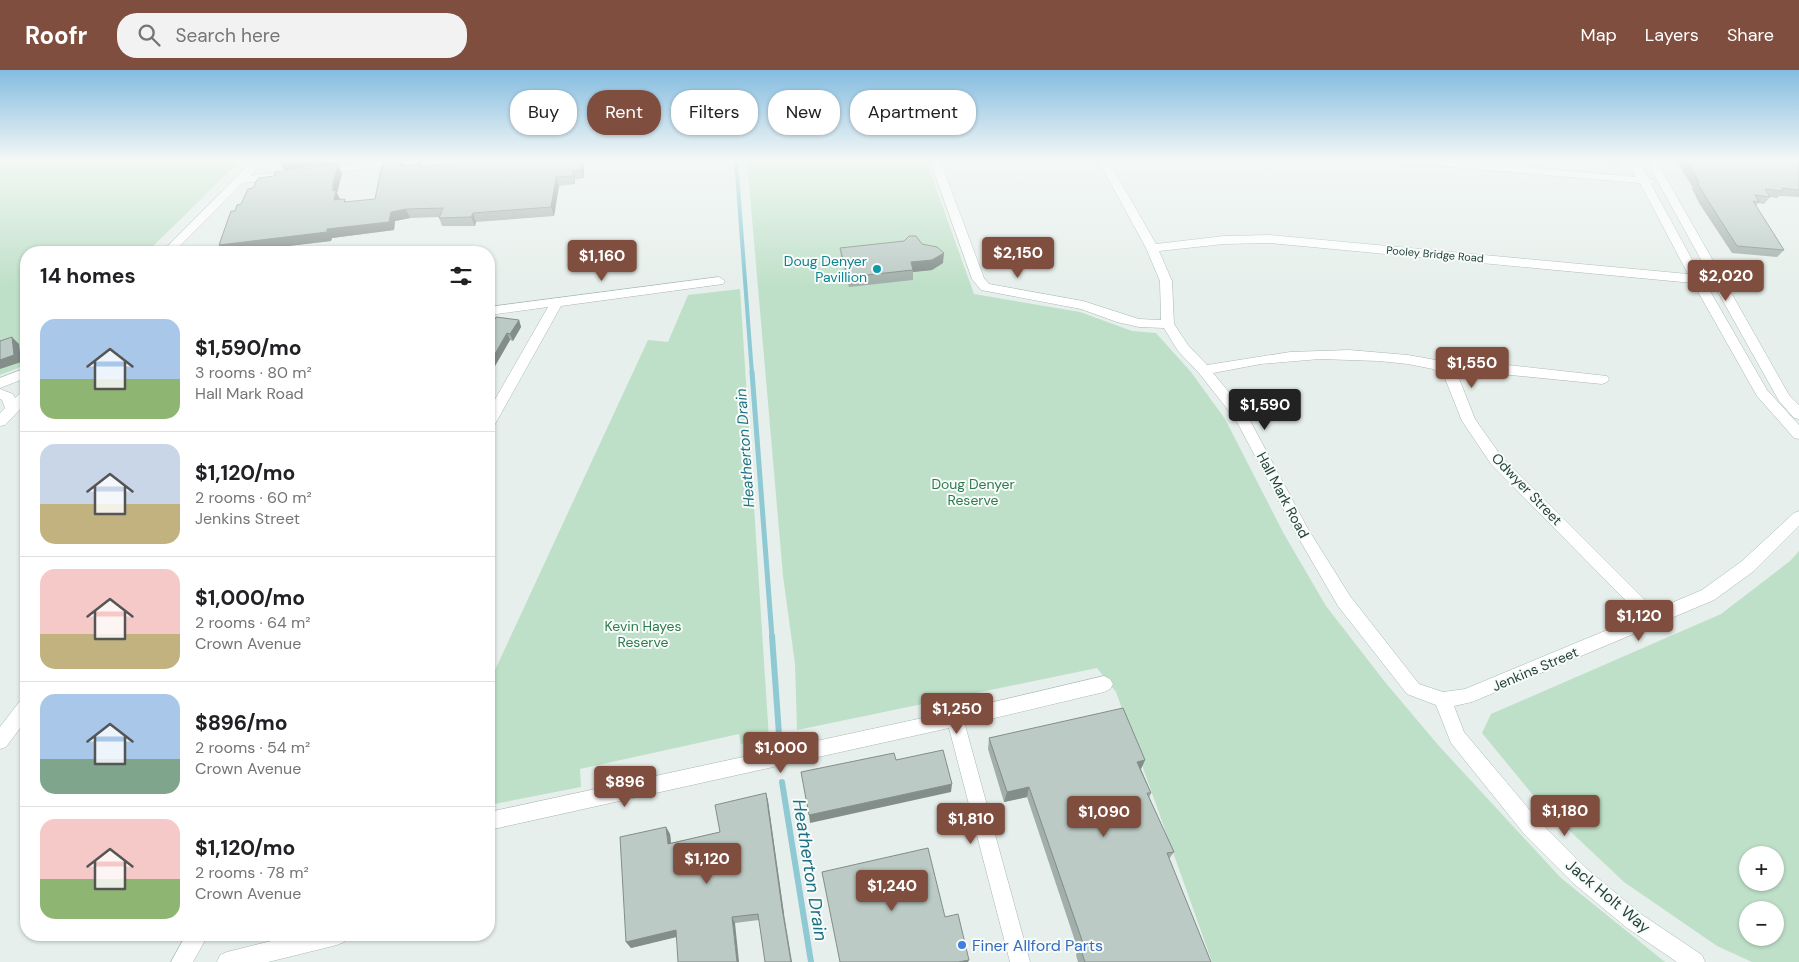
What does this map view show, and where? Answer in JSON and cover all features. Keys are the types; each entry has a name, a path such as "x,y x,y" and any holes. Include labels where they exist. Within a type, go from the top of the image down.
{"street":[{"path":"174,246 218,202"},
{"path":"950,202 978,279 985,287 1083,305 1121,319 1139,323 1168,324"},
{"name":"Hall Mark Road","path":"1126,202 1152,248 1166,281 1168,324 1183,348 1204,370 1241,418 1303,533 1344,601 1414,689 1443,700"},
{"path":"1655,202 1762,393 1799,434"},
{"path":"1673,202 1784,398 1799,414"},
{"name":"Pooley Bridge Road","path":"1152,248 1224,240 1269,239 1718,281"},
{"path":"495,310 719,281"},
{"path":"495,411 557,302"},
{"path":"1204,370 1275,358 1341,354 1436,364 1450,373 1480,367 1602,379"},
{"name":"Odwyer Street","path":"1450,373 1469,421 1496,460 1654,619"},
{"path":"0,384 20,375"},
{"path":"0,384 20,379"},
{"path":"0,394 8,397 12,409"},
{"path":"0,421 20,401"},
{"name":"Jenkins Street","path":"1443,700 1466,697 1708,595 1748,566 1799,518"},
{"path":"495,820 955,719 1104,684"},
{"name":"Jack Holt Way","path":"1443,700 1456,737 1532,828 1580,876 1634,921 1695,962"},
{"path":"0,741 20,715"},
{"path":"955,719 1020,962"},
{"path":"181,962 194,941"},
{"path":"227,962 277,956 320,941"}],"green space":[{"path":"0,202 198,202 153,246 20,246 20,367 0,375"},
{"name":"Doug Denyer Reserve","path":"751,202 941,202 974,294 1080,312 1132,331 1156,333 1191,372 1225,419 1284,534 1326,606 1385,682 1439,746 1561,878 1665,962 1212,962 1116,692 1097,668 797,730 795,664 783,576"},
{"name":"Kevin Hayes Reserve","path":"740,289 769,739 741,744 739,734 580,769 581,787 495,804 495,670 648,340 668,342 688,295"},
{"path":"1799,551 1799,962 1752,962 1717,946 1624,882 1537,800 1482,733 1491,714 1721,614 1790,561"}],"building":[{"path":"242,202 552,202 551,207 473,213 471,217 439,218 443,208 406,209 391,212 389,222 327,229 327,232 219,245 231,211 235,211 237,205"},
{"path":"1709,202 1753,202 1784,250 1737,246"},
{"path":"909,236 916,236 922,244 937,247 944,253 932,260 911,262 913,270 848,277 840,248 904,241"},
{"path":"496,317 519,320 510,334 507,333 495,354"},
{"path":"12,337 14,355 0,360 0,341"},
{"path":"1123,708 1145,760 1137,762 1151,793 1147,793 1174,852 1167,853 1211,962 1085,962 1080,947 1084,946 1029,787 1007,792 989,738"},
{"path":"943,750 952,784 809,815 801,772 894,753 896,760"},
{"path":"766,793 791,962 765,962 758,914 732,917 737,962 678,962 676,930 626,942 620,837 666,827 668,844 720,832 715,805"},
{"path":"928,848 945,917 958,914 969,960 958,962 840,962 822,872"}],"waterway":[{"name":"Heatherton Drain","path":"739,202 752,374"},
{"name":"Heatherton Drain","path":"752,372 772,637"},
{"name":"Heatherton Drain","path":"772,636 779,734"},
{"name":"Heatherton Drain","path":"782,782 811,962"}],"place":[{"name":"Doug Denyer Pavillion","path":"877,269"},
{"name":"Finer Allford Parts","path":"962,945"}]}
